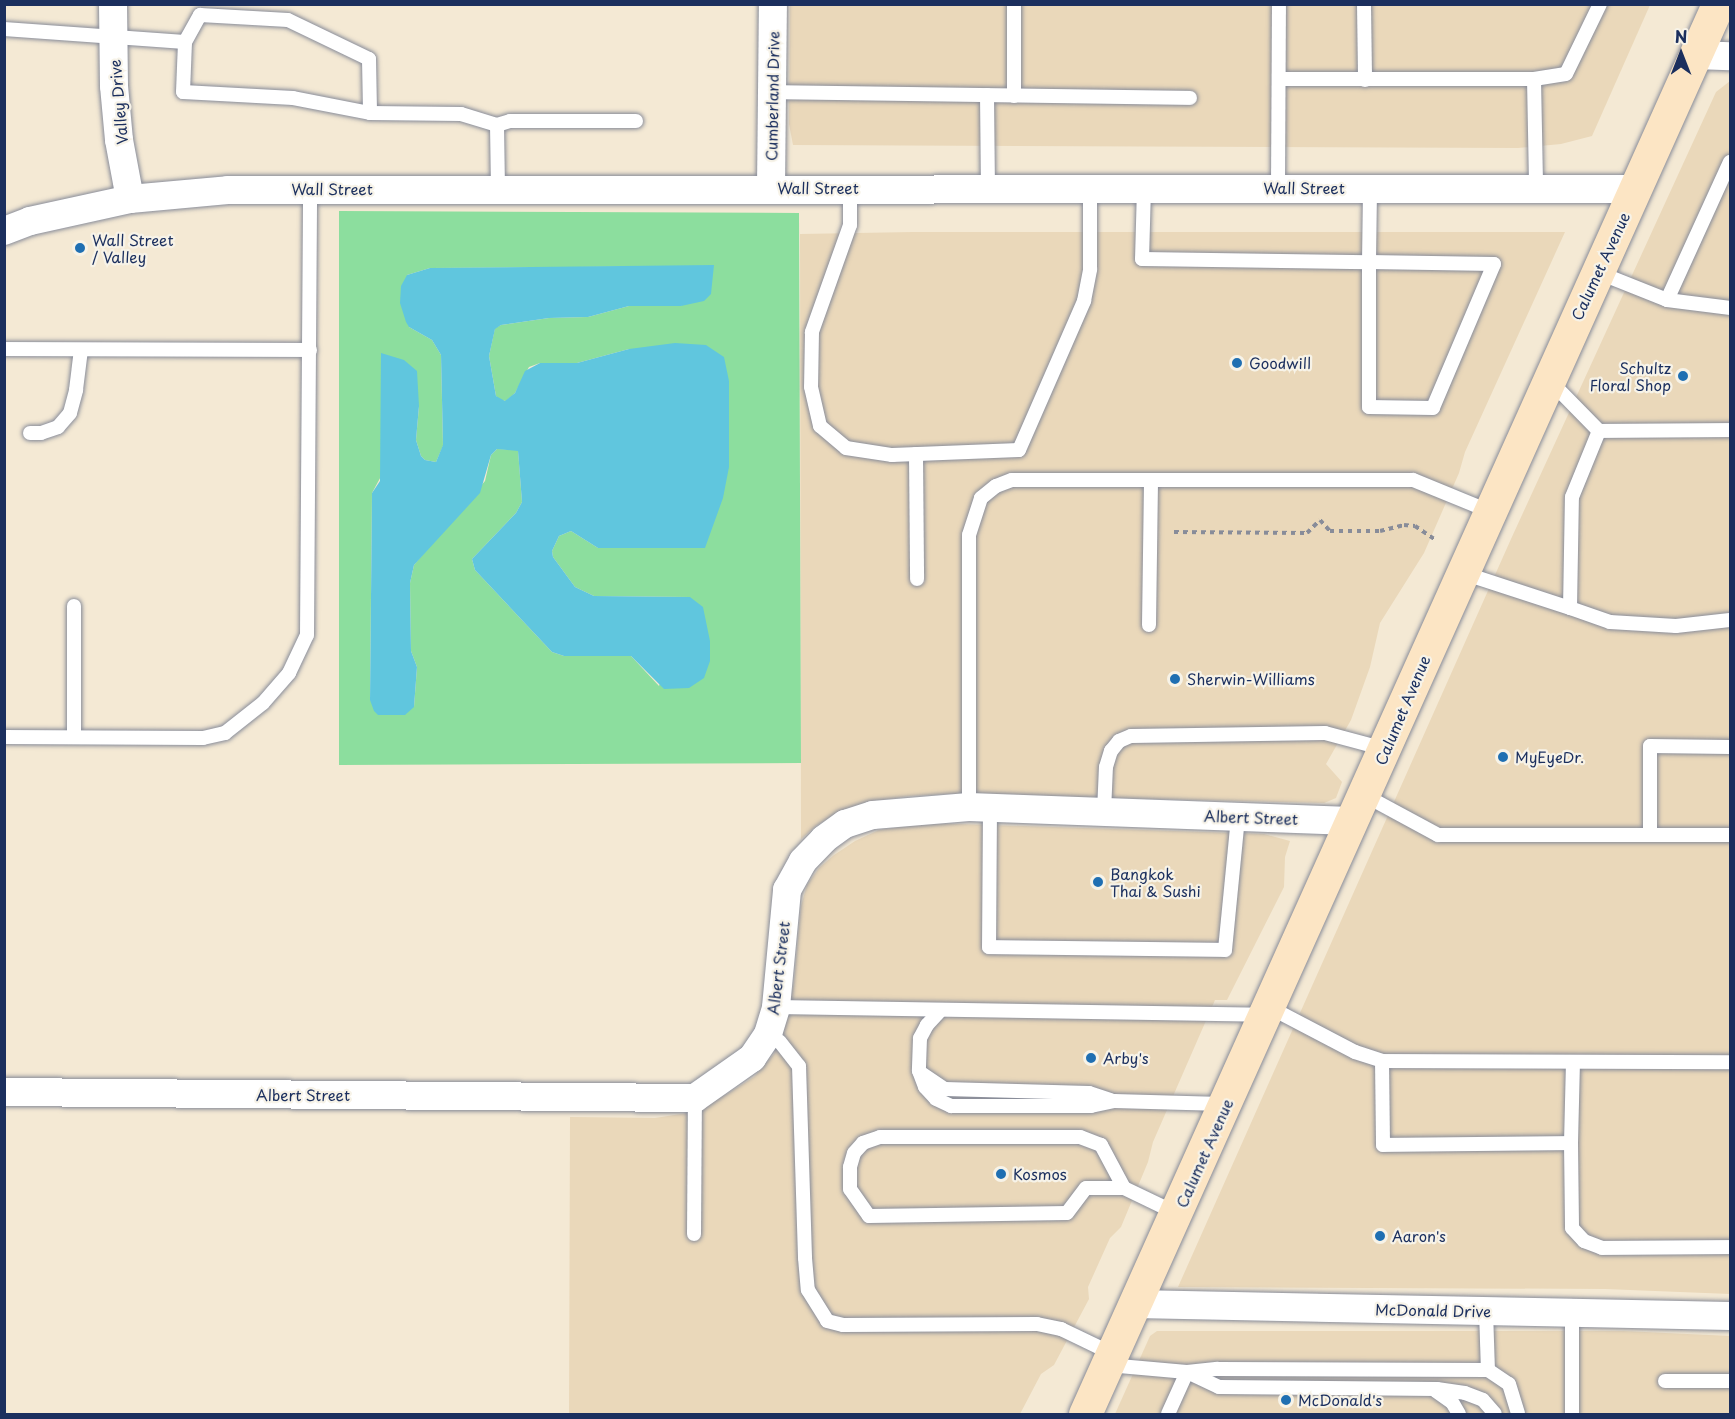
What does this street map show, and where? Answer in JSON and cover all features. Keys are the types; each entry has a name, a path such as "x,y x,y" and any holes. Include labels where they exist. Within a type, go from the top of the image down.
{"main road":[{"name":"Calumet Avenue","path":"1085,1414 1385,748 1461,572 1718,4"}],"street":[{"name":"Valley Drive","path":"113,4 114,86 119,140 130,199"},
{"name":"Cumberland Drive","path":"771,188 773,4"},
{"path":"1695,55 1731,56"},
{"name":"Wall Street","path":"4,231 30,221 130,199 228,190 310,188 1635,189"},
{"name":"Albert Street","path":"4,1092 695,1098 752,1058 768,1034 776,1007 787,890 803,861 824,839 845,824 873,815 980,808 1238,817 1358,808"},
{"name":"McDonald Drive","path":"1135,1304 1731,1316"}],"lane":[{"path":"1014,4 1014,96"},
{"path":"1278,188 1279,4"},
{"path":"1364,4 1365,80"},
{"path":"1279,79 1534,79 1566,74 1600,4"},
{"path":"370,113 369,59 288,20 200,15 185,42 183,92 293,98 370,113 461,114 496,125 510,121 636,121"},
{"path":"4,29 185,42"},
{"path":"1534,79 1536,188"},
{"path":"772,92 1190,98"},
{"path":"987,95 988,188"},
{"path":"496,125 498,188"},
{"path":"1666,300 1731,162"},
{"path":"4,737 203,738 225,733 262,703 289,673 307,635 310,188"},
{"path":"850,189 850,225 812,332 811,387 820,426 846,448 892,455 1019,450 1084,300 1090,269 1090,188"},
{"path":"1143,188 1142,259 1369,262 1494,264 1433,408 1369,407 1369,262 1370,188"},
{"path":"1597,272 1666,300 1731,308"},
{"path":"4,350 310,350"},
{"path":"30,434 41,434 58,427 70,413 76,390 81,351"},
{"path":"1548,380 1599,431 1731,430"},
{"path":"1570,608 1572,497 1599,431"},
{"path":"916,454 917,579"},
{"path":"1238,817 1225,950 989,946 980,808 969,535 981,498 996,486 1012,480 1413,480 1489,511"},
{"path":"1149,625 1151,480"},
{"path":"1461,572 1610,622 1676,626 1731,620"},
{"path":"74,606 74,737"},
{"path":"1104,812 1106,767 1111,751 1119,741 1131,736 1325,733 1385,748"},
{"path":"1650,835 1650,746 1731,747"},
{"path":"1358,808 1438,835 1731,835"},
{"path":"776,1007 939,1012 1267,1011 1355,1052 1382,1061 1731,1062"},
{"path":"939,1012 927,1025 920,1038 919,1071 930,1093 951,1106 1091,1106 1114,1101 1225,1104"},
{"path":"768,1034 780,1042 799,1066 808,1290 827,1321 843,1325 1037,1324 1060,1329 1111,1360 1187,1372 1218,1369 1488,1370 1509,1384 1518,1414"},
{"path":"1382,1061 1383,1146 1571,1143"},
{"path":"1573,1062 1572,1228 1584,1241 1602,1248 1731,1247"},
{"path":"694,1234 695,1098"},
{"path":"1124,1188 1101,1146 1080,1137 880,1137 864,1143 854,1153 850,1167 850,1189 869,1216 1067,1213 1086,1188 1124,1188 1177,1213"},
{"path":"1486,1311 1488,1370"},
{"path":"1572,1313 1572,1414"},
{"path":"1187,1372 1219,1387 1432,1388 1465,1393 1483,1400 1495,1414"},
{"path":"1168,1414 1187,1372"},
{"path":"1665,1381 1731,1381"},
{"path":"1432,1388 1452,1402 1459,1414"}],"path":[{"path":"1174,532 1307,533 1320,520 1330,531 1380,531 1404,525 1415,526 1434,539"}],"shaded area":[{"path":"790,5 1650,5 1592,136 1561,144 1518,148 793,145 789,124"},
{"path":"1730,81 1730,1294 1605,1289 1178,1287 1511,539 1716,92"},
{"path":"1565,232 1465,452 1459,473 1424,553 1380,623 1370,667 1351,720 1326,764 1342,782 1336,798 1324,803 947,794 909,796 869,802 843,810 817,825 801,839 800,234"},
{"path":"929,823 1264,834 1290,841 1285,857 1284,887 1227,1000 1215,1000 1153,1142 1148,1162 1121,1227 1110,1238 1088,1287 1089,1299 1054,1365 1041,1374 1020,1414 569,1414 570,1117 655,1118 687,1113 727,1094 754,1077 774,1054 786,1022 794,982 801,906 807,885 819,868 855,841 879,830"},
{"path":"1157,1331 1623,1331 1730,1336 1730,1414 1115,1414 1150,1336"}],"green space":[{"path":"339,211 799,213 801,763 339,765","holes":["713,266 681,306 629,306 588,317 549,318 501,325 495,328 489,356 496,396 506,401 515,393 529,367 540,363 577,363 629,349 729,381 598,548 571,531 559,536 552,551 553,557 575,587 594,596 690,597 659,686 631,656 564,656 552,652 475,570 472,559 516,513 522,502 518,450 497,449 491,455 485,481 414,565 410,583 411,651 417,667 414,707 370,700 372,493 419,406 416,440 421,456 425,460 436,462 443,446 441,355 432,340 409,327 407,275 430,268"]}],"water":[{"path":"714,265 711,294 704,301 681,306 629,306 588,317 549,318 501,325 495,329 489,356 496,396 505,401 515,393 525,371 540,363 577,363 629,349 675,343 706,345 724,357 729,381 729,467 723,498 705,548 598,548 571,531 559,536 552,551 553,557 575,587 594,596 690,597 703,607 710,641 710,661 704,678 689,688 664,689 631,656 564,656 552,652 475,570 472,559 516,513 522,502 518,451 497,449 491,455 480,493 414,565 410,583 411,651 417,667 414,707 405,715 378,715 370,700 372,493 380,481 381,353 404,360 417,371 419,406 416,440 421,456 425,460 436,462 443,445 441,355 432,340 409,327 406,322 400,303 401,286 407,275 430,268"}],"place":[{"name":"Wall Street / Valley","path":"80,248"},
{"name":"Goodwill","path":"1237,363"},
{"name":"Schultz Floral Shop","path":"1683,376"},
{"name":"Sherwin-Williams","path":"1175,679"},
{"name":"MyEyeDr.","path":"1503,757"},
{"name":"Bangkok Thai & Sushi","path":"1098,882"},
{"name":"Arby's","path":"1091,1058"},
{"name":"Kosmos","path":"1001,1174"},
{"name":"Aaron's","path":"1380,1236"},
{"name":"McDonald's","path":"1286,1400"}]}
